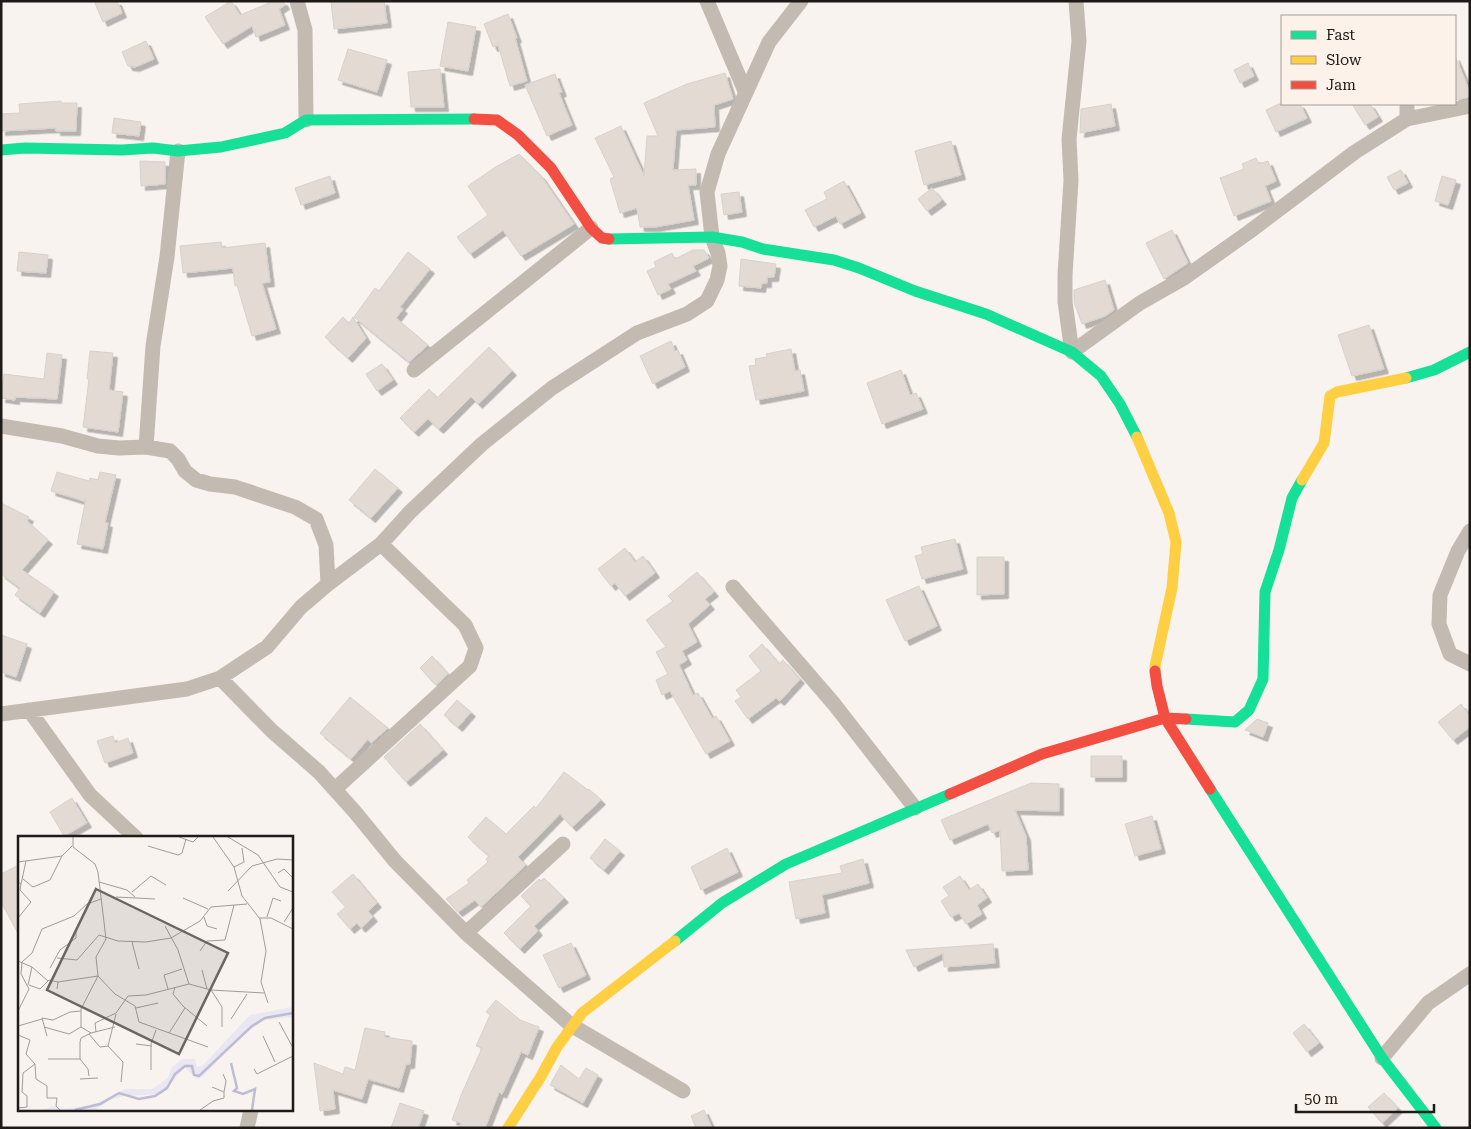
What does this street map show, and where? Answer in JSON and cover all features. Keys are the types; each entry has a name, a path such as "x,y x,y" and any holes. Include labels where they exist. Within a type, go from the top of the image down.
{"street":[{"path":"297,1 305,30 306,120"},
{"path":"707,1 745,91"},
{"path":"1,714 188,689 220,678 268,647 301,608 328,584 381,544 410,512 482,444 552,388 637,332 687,314 707,301 717,280 720,266 718,253 712,237 707,192 718,154 745,91 769,42 801,1"},
{"path":"1072,352 1065,302 1065,275 1071,180 1069,138 1079,40 1076,1"},
{"path":"1072,352 1140,303 1191,273 1249,232 1407,111 1470,106"},
{"path":"1,150 25,148 122,150 153,148 178,150 221,147 285,133 306,120 471,118 497,120 518,135 551,168 591,228 602,238 612,240 712,237 742,242 763,249 834,260 859,268 878,278 986,314 1072,352 1101,376 1120,404 1138,440 1169,513 1176,542 1172,588 1155,666 1156,686 1165,718 1382,1058 1436,1128"},
{"path":"146,447 153,346 167,257 178,150"},
{"path":"414,370 591,228"},
{"path":"508,1128 571,1025 582,1013 729,898 786,864 1042,754 1165,718 1235,722 1249,710 1263,679 1265,592 1279,550 1292,498 1324,443 1330,396 1337,392 1411,377 1434,370 1470,352"},
{"path":"1,426 62,436 98,446 119,448 146,447 170,451 178,459 185,471 196,480 210,484 236,487 295,507 316,519 326,545 328,584"},
{"path":"1470,530 1458,550 1440,595 1439,624 1450,654 1470,664"},
{"path":"335,789 470,666 476,648 465,625 381,544"},
{"path":"733,587 834,704 915,808"},
{"path":"220,678 272,731 319,772 395,861 466,933 571,1025 683,1091"},
{"path":"29,710 90,795 134,836"},
{"path":"466,933 563,844"},
{"path":"1382,1058 1428,1003 1470,974"},
{"path":"247,1128 251,1112"}],"building":[{"path":"94,1 117,1 122,13 103,22"},
{"path":"231,1 240,15 274,1 283,1 285,5 279,9 285,25 256,37 252,26 223,44 205,17"},
{"path":"331,1 384,1 387,23 334,29"},
{"path":"508,14 517,38 515,38 527,81 510,86 498,45 493,47 484,24"},
{"path":"448,22 476,27 468,71 440,66"},
{"path":"146,41 154,59 135,67 128,66 122,52"},
{"path":"348,49 387,60 377,92 338,80"},
{"path":"1456,58 1470,92 1470,97 1456,100"},
{"path":"1248,63 1254,76 1240,83 1234,70"},
{"path":"440,69 444,107 411,107 408,72"},
{"path":"725,73 733,99 714,105 715,127 676,130 673,170 696,169 696,185 688,185 694,220 655,227 640,227 637,208 620,213 610,179 614,177 595,138 621,126 644,176 647,136 658,136 644,103 687,84"},
{"path":"555,74 562,92 559,93 572,125 547,136 525,85"},
{"path":"61,101 61,103 77,103 76,131 56,131 56,128 1,131 1,114 20,113 19,104"},
{"path":"1111,104 1115,126 1080,133 1081,109"},
{"path":"1279,104 1300,105 1307,118 1276,132 1266,110"},
{"path":"1353,105 1371,105 1378,117 1365,125"},
{"path":"114,118 141,122 139,136 112,133"},
{"path":"951,141 961,175 924,185 915,151"},
{"path":"519,154 541,176 574,224 521,256 503,230 470,254 457,237 488,215 468,186"},
{"path":"1256,158 1259,164 1268,161 1276,181 1265,186 1271,201 1234,216 1220,178 1244,169 1242,164"},
{"path":"140,161 165,162 165,184 141,186"},
{"path":"1401,170 1408,183 1394,190 1387,177"},
{"path":"330,176 335,193 301,205 295,188"},
{"path":"1442,176 1456,180 1448,205 1435,201"},
{"path":"844,181 861,213 840,224 836,216 814,227 805,210 827,199 824,192"},
{"path":"932,188 942,200 927,211 918,199"},
{"path":"739,192 742,212 724,215 721,194"},
{"path":"1172,230 1188,263 1164,279 1146,243"},
{"path":"221,242 222,248 265,243 270,282 262,283 276,329 252,336 237,285 235,286 233,268 183,273 180,246"},
{"path":"693,250 704,250 709,258 693,266 696,271 668,284 671,289 658,295 647,271 656,267 654,262 672,253 675,259"},
{"path":"19,252 48,255 46,273 17,271"},
{"path":"408,252 430,269 400,307 403,309 396,318 428,345 409,362 354,317 375,288 379,291"},
{"path":"741,259 776,264 774,277 767,277 767,283 762,283 761,288 739,286"},
{"path":"1105,280 1114,310 1105,316 1082,324 1074,302 1074,290"},
{"path":"343,317 349,323 353,317 366,338 348,358 325,337"},
{"path":"1369,325 1384,369 1352,376 1338,335"},
{"path":"671,341 675,351 678,350 685,367 653,384 640,356"},
{"path":"489,347 512,371 478,404 471,397 439,429 428,419 414,432 400,418 429,389 437,398"},
{"path":"791,349 795,371 800,370 804,391 756,400 749,366 756,365 755,359 767,357 766,354"},
{"path":"90,351 113,353 109,390 123,392 118,432 83,427 89,379 87,379"},
{"path":"47,353 62,355 57,399 15,397 15,400 1,398 4,374 44,379"},
{"path":"382,364 393,380 377,391 366,374"},
{"path":"901,370 910,395 916,393 923,409 882,424 867,383"},
{"path":"375,469 398,488 371,518 349,500"},
{"path":"57,472 89,481 90,478 98,480 100,472 116,475 105,522 108,523 103,549 77,544 86,498 84,501 51,491"},
{"path":"1,503 29,517 27,521 48,540 22,570 54,592 40,613 15,595 20,588 1,574"},
{"path":"955,539 963,569 922,579 915,556 923,554 921,547"},
{"path":"625,548 635,562 643,556 655,573 625,596 615,583 611,586 598,569"},
{"path":"977,557 1004,557 1004,594 977,595"},
{"path":"697,572 714,592 705,599 710,605 688,624 697,642 682,651 687,660 679,665 693,695 698,693 712,718 716,716 730,741 706,754 670,691 662,695 656,680 668,674 656,652 666,647 646,620 673,601 668,596"},
{"path":"919,586 937,626 905,641 886,600"},
{"path":"1,635 27,644 16,677 1,672"},
{"path":"762,644 779,664 783,660 800,679 780,701 776,698 748,719 735,701 741,697 736,690 761,671 749,656"},
{"path":"432,656 448,674 436,685 420,668"},
{"path":"350,697 388,728 371,743 368,739 351,759 320,733"},
{"path":"457,700 471,712 458,727 444,715"},
{"path":"1461,704 1470,716 1470,727 1453,740 1438,722"},
{"path":"1257,719 1268,723 1263,737 1245,730"},
{"path":"420,724 443,750 406,782 384,757"},
{"path":"113,736 115,743 128,738 133,753 105,763 97,741"},
{"path":"1091,756 1122,756 1122,777 1091,777"},
{"path":"564,772 589,789 601,800 572,827 560,814 518,857 526,865 481,907 475,900 458,912 446,899 469,883 467,880 488,862 486,859 489,856 468,837 486,817 506,834 534,806 536,808"},
{"path":"1031,783 1059,784 1059,811 1015,810 1026,836 1028,870 1002,871 1000,830 992,833 988,824 950,840 941,820"},
{"path":"72,798 87,823 64,836 50,812"},
{"path":"1152,816 1161,849 1135,856 1125,824"},
{"path":"605,839 620,851 604,870 590,858"},
{"path":"727,848 738,872 701,890 691,867"},
{"path":"863,859 869,883 822,895 825,913 796,919 789,882 842,873 840,866"},
{"path":"18,866 18,933 1,902 1,874"},
{"path":"353,874 377,903 368,911 373,917 361,928 357,923 350,929 337,914 346,907 332,892"},
{"path":"960,876 969,890 978,884 987,898 977,905 982,914 966,924 959,913 951,917 941,901 949,896 943,887"},
{"path":"544,878 564,898 534,926 538,931 520,949 504,933 531,906 521,896 539,879 541,881"},
{"path":"571,943 586,975 559,988 543,955"},
{"path":"993,944 995,963 944,967 943,953 914,967 906,950"},
{"path":"496,1000 520,1020 539,1027 528,1055 521,1052 502,1094 499,1092 485,1128 459,1128 461,1123 452,1120 482,1048 476,1046 490,1015 486,1012"},
{"path":"1304,1024 1319,1043 1307,1052 1293,1033"},
{"path":"365,1028 385,1032 384,1037 412,1041 410,1064 406,1064 399,1088 368,1079 362,1099 333,1090 335,1109 320,1111 314,1063 343,1074 345,1067 355,1070"},
{"path":"561,1065 579,1079 586,1068 598,1075 583,1103 550,1085"},
{"path":"1384,1093 1398,1108 1382,1123 1368,1107"},
{"path":"400,1103 424,1111 418,1128 391,1128"},
{"path":"704,1110 712,1128 696,1128 691,1116"}],"traffic: fast":[{"path":"1,150 25,148 122,150 153,148 178,151 221,147 285,133 306,120 474,119"},
{"path":"609,239 712,237 742,242 763,249 834,260 915,291 986,314 1072,352 1101,376 1120,404 1137,437"},
{"path":"1406,378 1434,370 1470,352"},
{"path":"1186,719 1235,722 1249,710 1263,679 1265,592 1279,550 1292,498 1302,480"},
{"path":"1210,789 1382,1058 1436,1128"},
{"path":"675,941 722,903 786,864 950,794"}],"traffic: slow":[{"path":"1302,480 1324,443 1330,396 1337,392 1406,378"},
{"path":"1137,437 1169,513 1176,542 1172,588 1155,671"},
{"path":"508,1128 557,1047 582,1013 675,941"}],"traffic: jam":[{"path":"474,119 497,120 518,135 551,168 591,228 602,238 609,239"},
{"path":"1155,671 1165,718 1210,789"},
{"path":"950,794 1042,754 1165,718 1186,719"}]}
